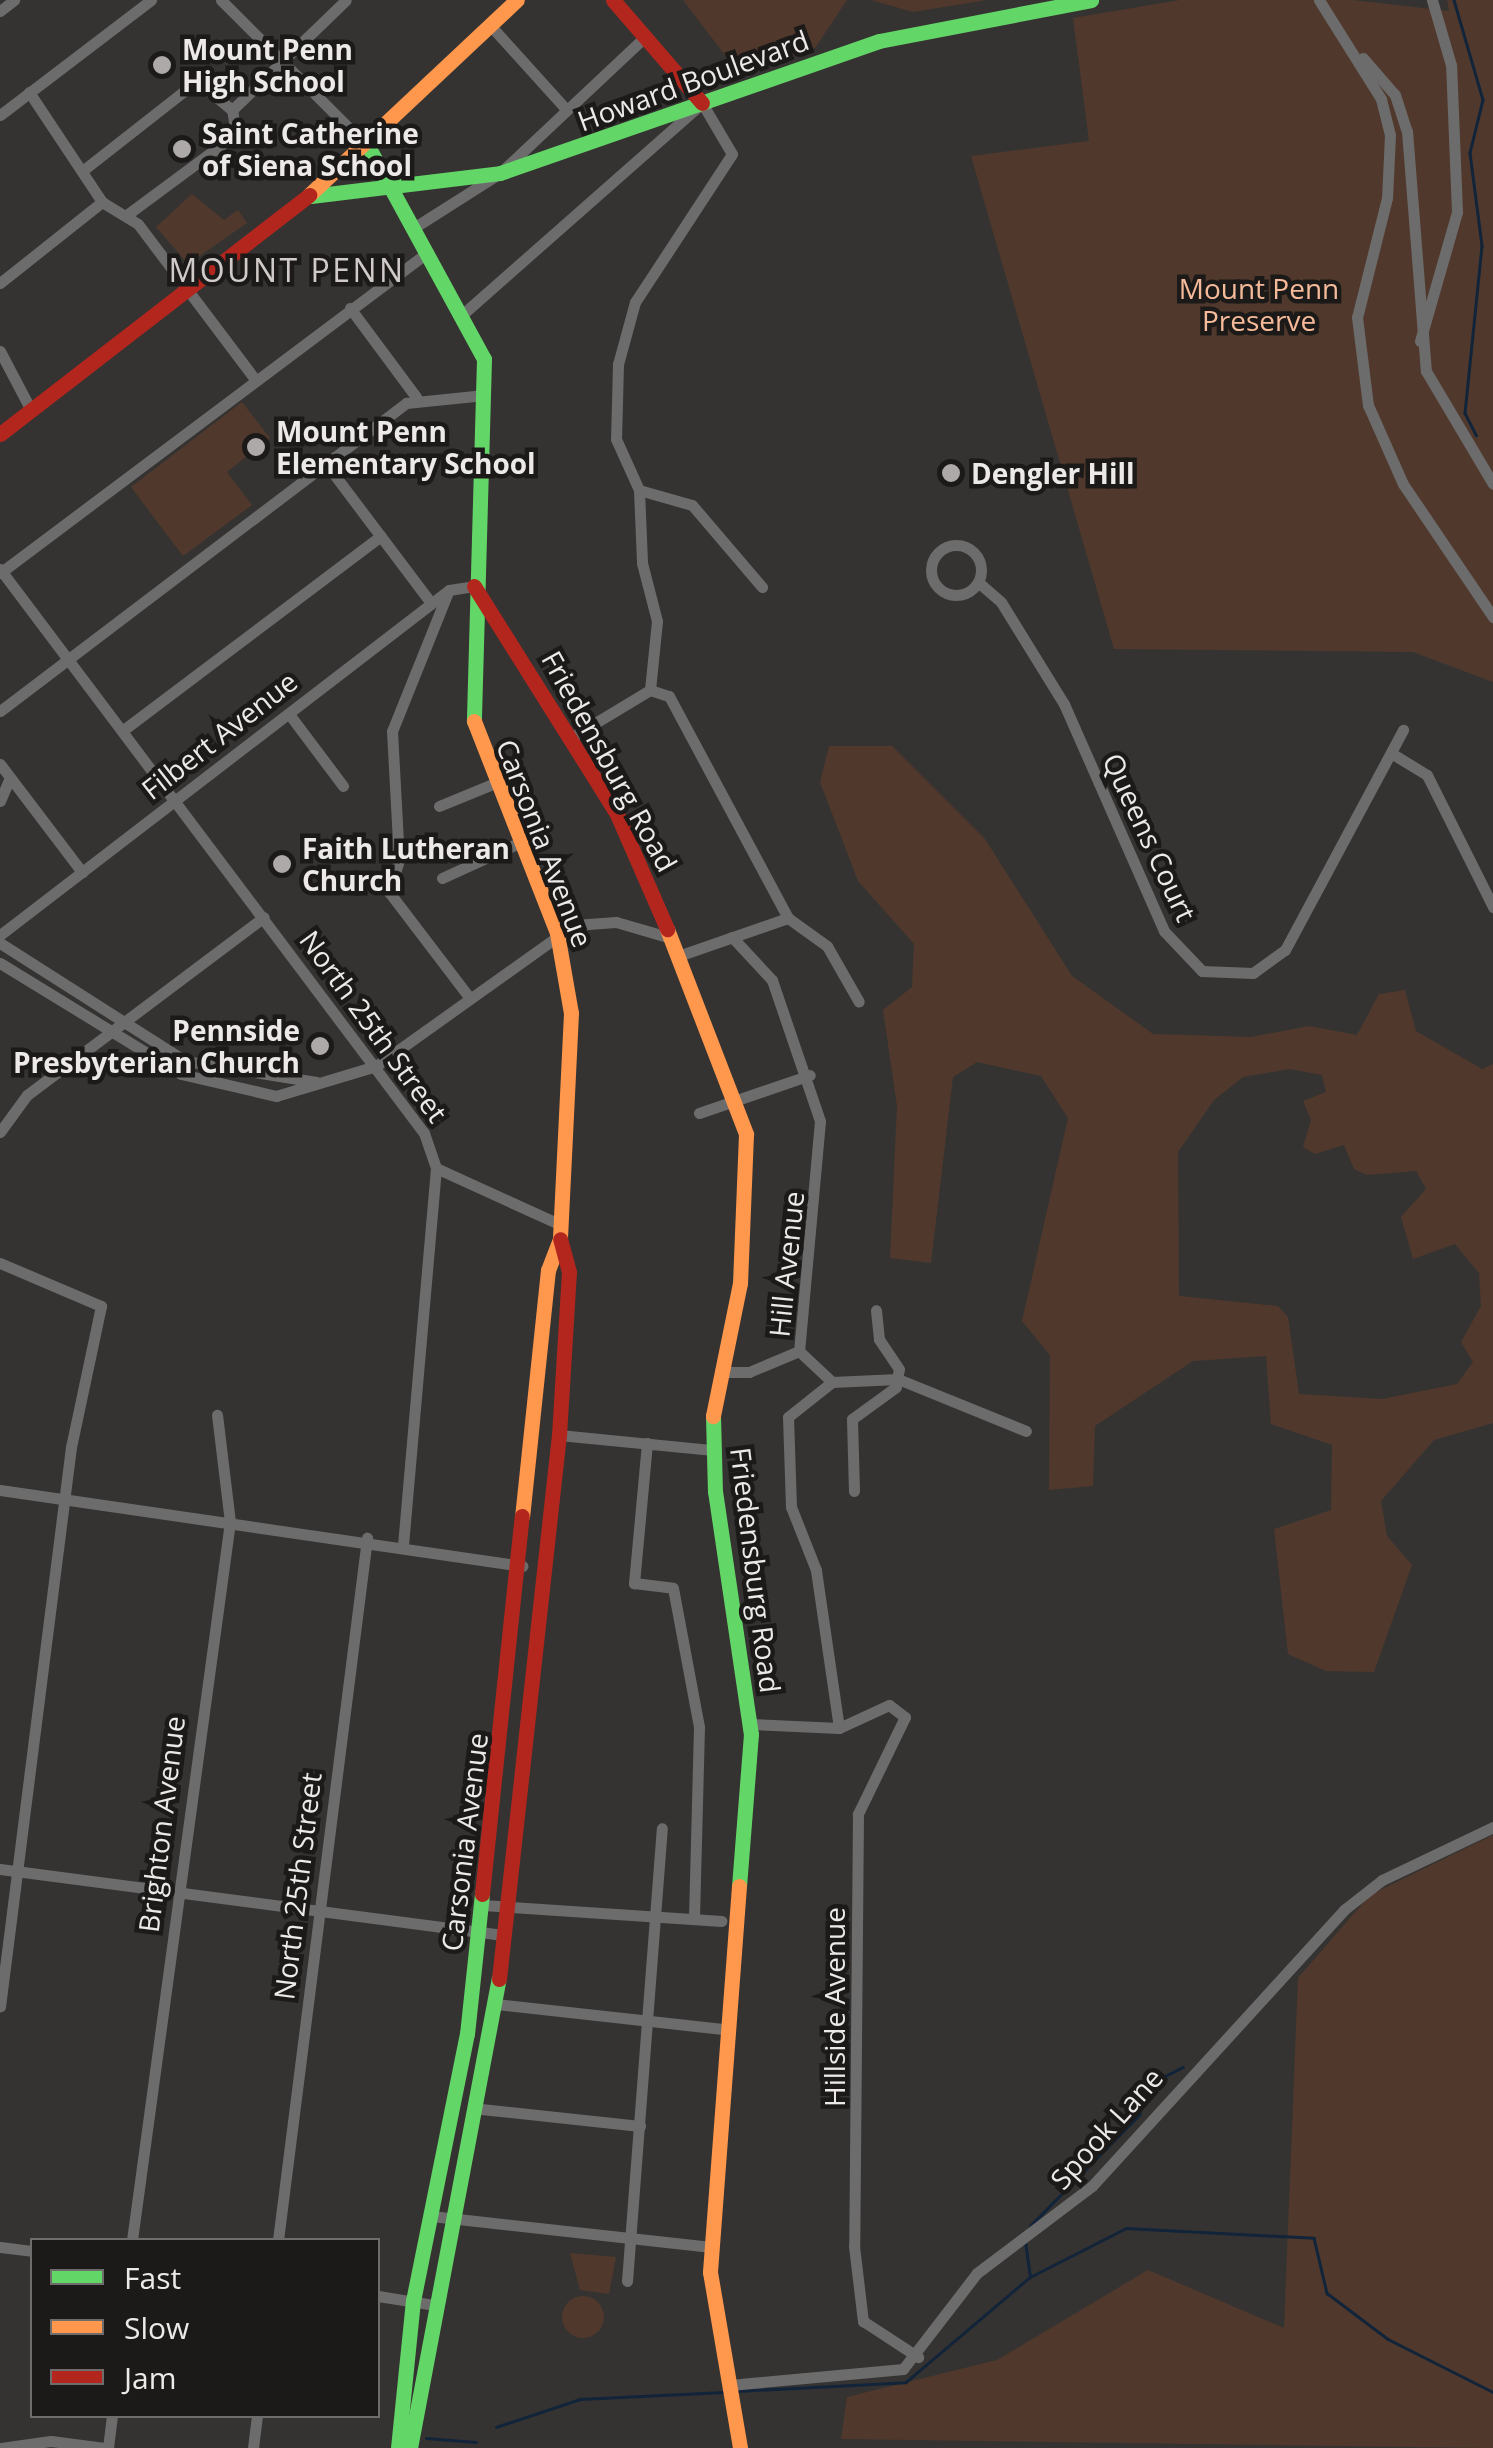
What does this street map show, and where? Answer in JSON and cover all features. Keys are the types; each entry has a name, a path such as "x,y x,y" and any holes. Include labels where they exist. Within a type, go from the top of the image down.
{"main road":[{"path":"0,434 189,292 369,148 516,0"},
{"path":"613,0 702,102"},
{"name":"Howard Boulevard","path":"311,196 500,173 879,40 1091,0"},
{"name":"Carsonia Avenue","path":"369,148 464,313 484,359 469,696 495,783 558,933 571,1031 560,1232 548,1270 522,1566 482,1905 431,2216 413,2301 398,2448"},
{"name":"Friedensburg Road","path":"474,586 572,737 678,947 738,1098 748,1216 720,1372 713,1450 750,1724 710,2292 740,2448"},
{"name":"Carsonia Avenue","path":"410,2448 435,2305 481,2109 496,2004 559,1435 569,1272 560,1232"}],"street":[{"path":"0,11 14,0"},
{"path":"0,115 151,0"},
{"path":"221,0 369,148"},
{"path":"232,110 346,0"},
{"path":"1319,0 1356,52 1394,95 1407,130 1418,345 1493,484"},
{"path":"1418,345 1456,226 1451,65 1432,0"},
{"path":"490,25 566,110"},
{"path":"415,227 500,173 646,36"},
{"path":"1356,52 1381,99 1392,162 1358,317 1362,382 1403,484 1493,617"},
{"path":"86,168 197,81 232,110 236,134 128,214"},
{"path":"29,92 86,168 102,202 128,214 255,379"},
{"path":"464,313 702,102 730,159 640,290 618,364 618,453 639,490 642,563 658,621 650,690"},
{"path":"0,283 102,202"},
{"path":"1,571 428,252"},
{"path":"350,308 416,396"},
{"path":"0,351 31,410"},
{"path":"0,711 416,396 485,395"},
{"path":"327,465 431,603"},
{"path":"639,490 692,505 762,587"},
{"path":"122,732 381,536"},
{"name":"Queens Court","path":"978,582 966,593 942,591 932,578 936,555 958,545 973,552 978,582 1001,602 1057,691 1164,932 1202,972 1252,973 1285,950 1402,730"},
{"name":"North 25th Street","path":"1,571 416,1117 436,1168 403,1542"},
{"name":"Filbert Avenue","path":"0,935 431,603 449,590 474,586"},
{"path":"449,590 388,752 399,860 389,892 469,997"},
{"path":"572,737 650,690 669,696 788,918 827,946 859,1002"},
{"path":"288,714 342,786"},
{"path":"1392,753 1427,774 1493,906"},
{"path":"0,764 82,872"},
{"path":"0,800 10,778"},
{"path":"439,806 495,783"},
{"path":"442,878 521,842"},
{"path":"0,1132 19,1102 264,917"},
{"path":"0,943 122,1024 220,1074 316,1082 376,1066 558,933 616,922 678,947 732,937 788,918"},
{"name":"Hill Avenue","path":"732,937 772,980 810,1075 822,1159 799,1351 832,1382"},
{"path":"0,963 181,1074 239,1093 300,1095 316,1082"},
{"path":"699,1113 810,1075"},
{"path":"436,1168 560,1232"},
{"path":"0,1263 101,1306 64,1498 0,2007"},
{"path":"876,1310 898,1379"},
{"path":"720,1372 749,1372 799,1351"},
{"path":"854,1491 852,1419 898,1379"},
{"path":"750,1724 839,1728 813,1558 791,1507 786,1426 832,1382 898,1379 1026,1432"},
{"name":"Brighton Avenue","path":"132,2238 230,1522 216,1415"},
{"path":"559,1435 713,1450"},
{"path":"646,1443 634,1583 673,1588 696,1710 703,1792 694,1919"},
{"path":"0,1490 403,1542 522,1566"},
{"name":"North 25th Street","path":"278,2238 368,1538"},
{"name":"Hillside Avenue","path":"839,1728 889,1705 907,1725 858,1814 854,2246 863,2321 918,2358"},
{"name":"Spook Lane","path":"918,2358 977,2273 1092,2186 1346,1909 1382,1880 1493,1827"},
{"path":"626,2281 662,1828"},
{"path":"0,1869 503,1935"},
{"path":"482,1905 721,1921"},
{"path":"496,2004 730,2030"},
{"path":"481,2109 640,2126"},
{"path":"431,2216 712,2248"},
{"path":"0,2247 30,2251"},
{"path":"380,2296 435,2305"},
{"path":"730,2385 881,2377 918,2358"},
{"path":"1,2448 51,2441 107,2448 112,2418"},
{"path":"253,2448 257,2418"}],"green space":[{"path":"683,0 847,0 815,48 740,75"},
{"path":"871,0 987,0 913,12"},
{"name":"Mount Penn Preserve","path":"1180,0 1352,0 1449,11 1447,0 1493,0 1493,682 1413,652 1114,649 971,156 1089,141 1073,18"},
{"path":"192,194 224,220 238,210 247,223 188,264 156,227"},
{"path":"242,402 270,438 227,472 252,505 183,556 131,487"},
{"path":"829,746 892,746 985,839 1072,976 1153,1034 1251,1037 1309,1026 1357,1035 1379,994 1405,990 1416,1031 1482,1069 1493,1064 1493,1423 1434,1440 1381,1501 1387,1536 1412,1565 1374,1672 1326,1671 1288,1654 1274,1529 1331,1510 1332,1445 1271,1424 1266,1356 1193,1361 1095,1426 1093,1486 1049,1490 1050,1355 1022,1321 1068,1118 1041,1076 977,1062 953,1077 931,1263 890,1258 897,1106 883,1010 912,987 914,944 858,881 820,782","holes":["1290,1069 1322,1075 1326,1092 1303,1101 1311,1120 1303,1147 1315,1154 1344,1145 1354,1169 1367,1175 1416,1171 1426,1189 1401,1217 1413,1259 1455,1244 1479,1273 1481,1306 1461,1342 1473,1362 1457,1384 1382,1399 1299,1394 1288,1317 1278,1306 1179,1296 1178,1152 1214,1100 1243,1077"]},
{"path":"1493,1835 1493,2448 841,2439 847,2397 997,2360 1148,2270 1284,2328 1298,1978 1370,1895"},
{"path":"570,2253 616,2257 609,2294 580,2290"},
{"path":"583,2296 598,2302 604,2317 598,2332 583,2338 568,2332 562,2317 568,2302"}],"waterway":[{"path":"1454,0 1483,100 1470,153 1482,246 1465,413 1476,435"},
{"path":"1030,2226 1139,2115 1147,2085 1183,2067"},
{"path":"1030,2277 1126,2228 1314,2238 1327,2293 1388,2339 1493,2392"},
{"path":"737,2391 906,2382 1030,2277 1025,2243"},
{"path":"496,2427 580,2399 724,2392"},
{"path":"426,2438 476,2442"}],"traffic: fast":[{"path":"311,196 500,173 879,41 1091,0"},
{"path":"369,148 484,359 474,721"},
{"path":"713,1416 715,1491 751,1734 739,1886"},
{"path":"398,2448 413,2301 467,2034 482,1894"},
{"path":"410,2448 499,1979"}],"traffic: slow":[{"path":"309,195 517,0"},
{"path":"474,721 557,933 571,1013 560,1239 548,1270 522,1516"},
{"path":"667,929 746,1134 740,1283 713,1416"},
{"path":"739,1886 710,2272 740,2448"}],"traffic: jam":[{"path":"613,0 702,103"},
{"path":"0,434 309,195"},
{"path":"474,586 616,812 667,929"},
{"path":"499,1979 559,1435 569,1272 560,1239"},
{"path":"482,1894 522,1516"}],"place":[{"name":"Mount Penn High School","path":"162,65"},
{"name":"Saint Catherine of Siena School","path":"182,149"},
{"name":"Mount Penn Elementary School","path":"256,447"},
{"name":"Dengler Hill","path":"951,473"},
{"name":"Faith Lutheran Church","path":"282,864"},
{"name":"Pennside Presbyterian Church","path":"320,1046"}],"district":[{"name":"MOUNT PENN","path":"287,270"}]}
